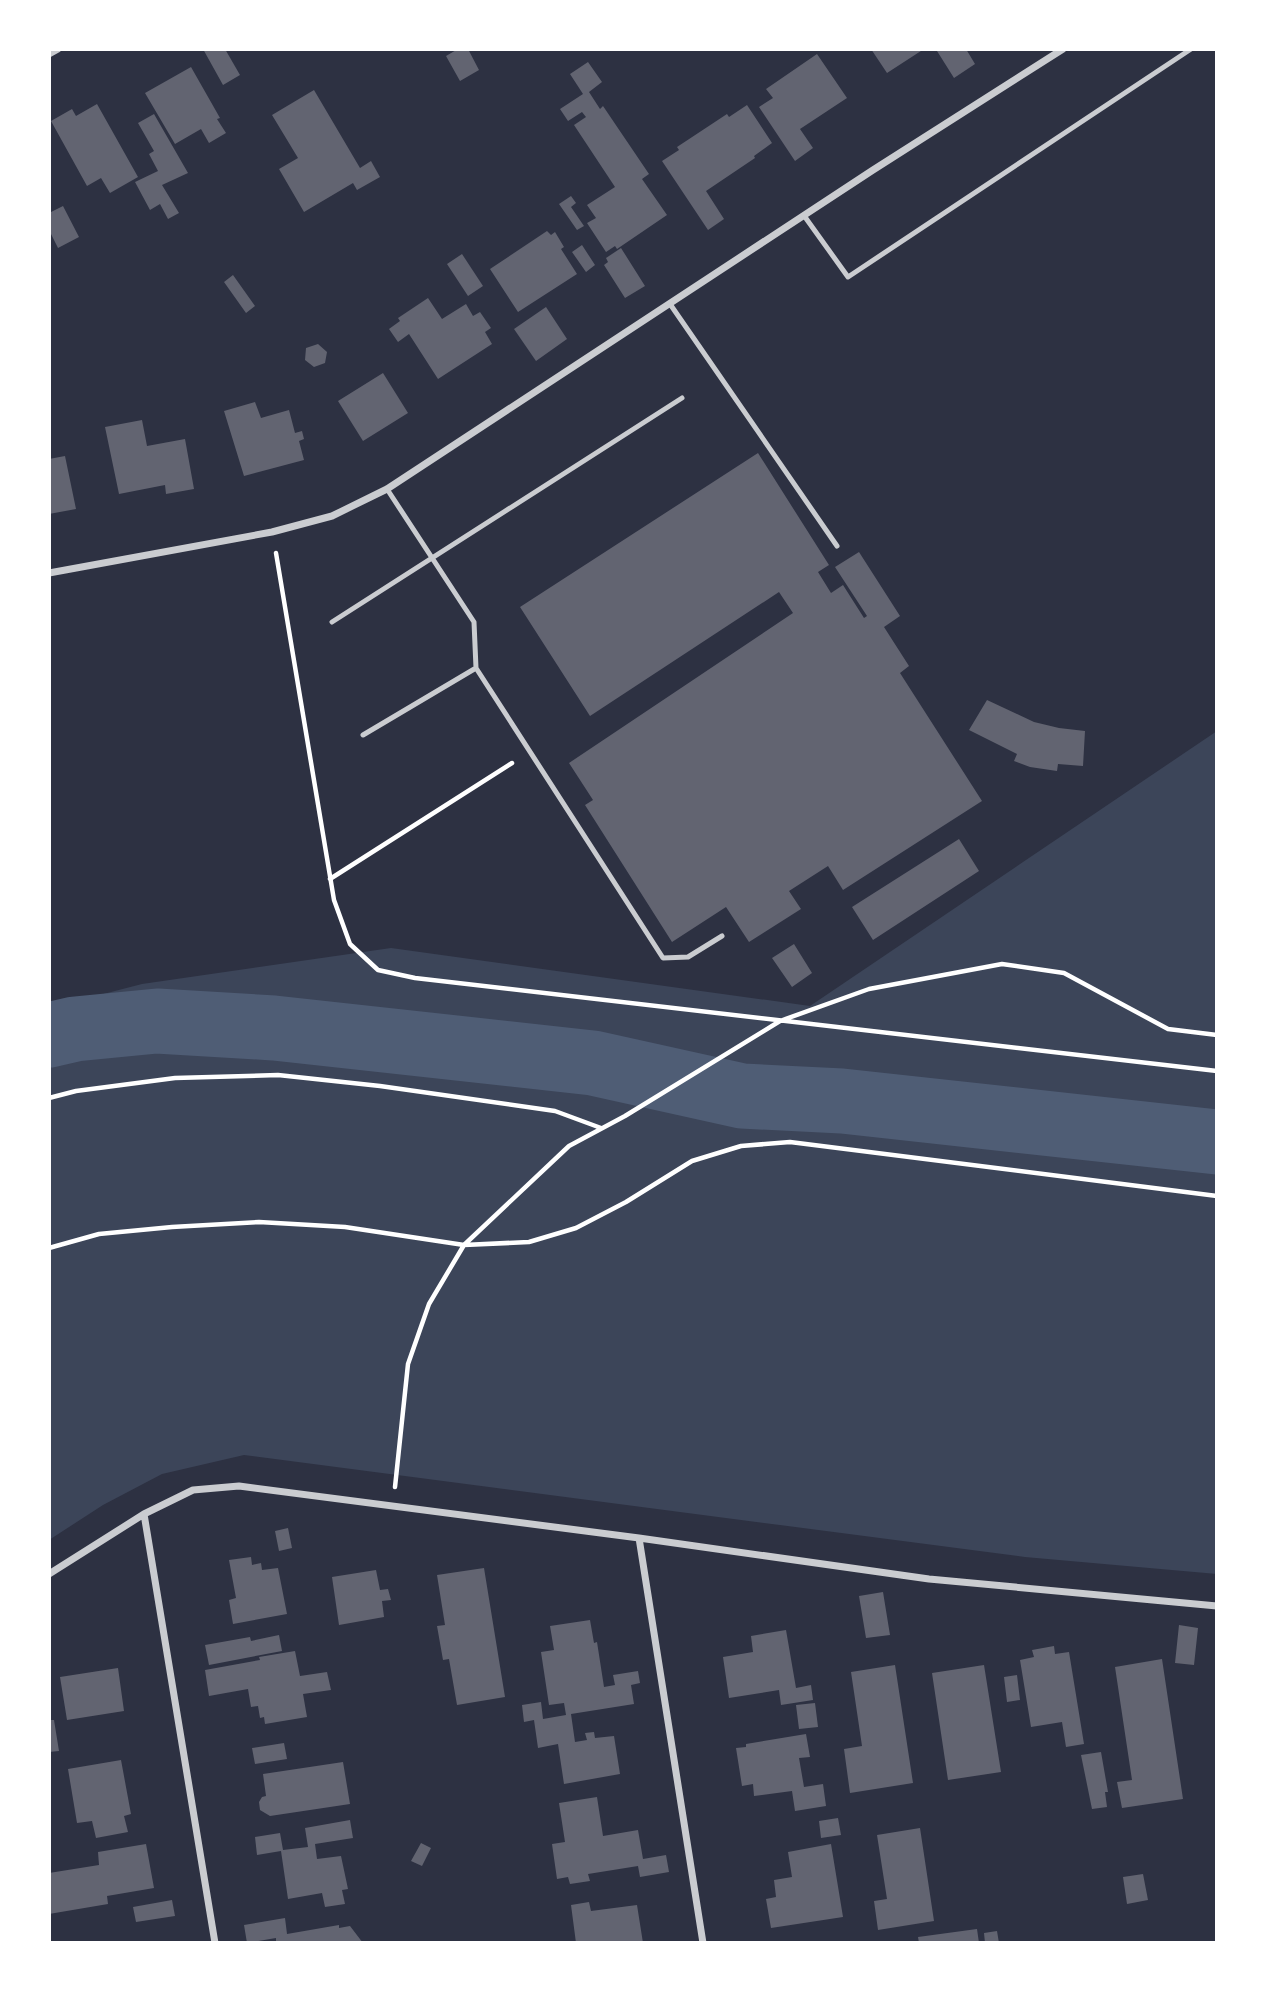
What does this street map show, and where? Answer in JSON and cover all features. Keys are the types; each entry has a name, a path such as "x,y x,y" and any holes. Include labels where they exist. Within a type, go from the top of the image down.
{"street":[{"path":"49,54 58,49"},
{"path":"49,573 272,532 332,516 387,489 1063,49"},
{"path":"49,1574 144,1514 194,1490 239,1486 639,1538 929,1580 1217,1606"},
{"path":"144,1514 215,1943"},
{"path":"639,1538 703,1943"}],"lane":[{"path":"805,217 848,277 1191,49"},
{"path":"670,304 837,546"},
{"path":"332,622 682,398"},
{"path":"387,489 474,622 476,668 663,958 688,957 723,936"},
{"path":"363,736 476,668"}],"path":[{"path":"272,532 334,900 350,944 378,970 429,980 1217,1071"},
{"path":"330,879 530,751"},
{"path":"393,1505 408,1364 429,1304 464,1245 569,1146 625,1116 780,1021 869,989 1002,964 1064,973 1168,1029 1217,1035"},
{"path":"49,1098 76,1091 176,1078 278,1075 380,1086 555,1111 602,1128"},
{"path":"49,1248 99,1234 259,1222 345,1227 464,1245 529,1242 576,1228 626,1202 692,1161 741,1146 790,1142 1217,1196"}],"shaded area":[{"path":"1217,731 1217,1574 1025,1557 244,1455 162,1474 103,1505 49,1540 49,1008 142,984 391,948 810,1006"}],"building":[{"path":"203,49 225,49 240,75 223,85"},
{"path":"458,49 468,49 479,70 460,81 446,56"},
{"path":"871,49 924,49 887,73"},
{"path":"966,49 975,64 954,78 937,51"},
{"path":"817,54 847,98 800,129 813,148 795,161 759,107 773,98 766,89"},
{"path":"588,62 602,82 589,92 600,109 603,106 649,174 642,179 667,215 617,249 615,246 606,252 587,223 596,218 587,205 615,187 574,125 586,117 582,112 568,121 560,109 583,94 570,74"},
{"path":"191,67 226,133 209,143 201,129 175,144 145,93"},
{"path":"314,90 360,168 371,161 380,177 357,190 353,183 304,212 279,169 298,158 272,115"},
{"path":"97,104 138,177 110,193 101,178 87,186 51,121 72,109 76,116"},
{"path":"747,105 772,143 754,156 755,158 706,191 724,219 708,230 662,161 679,150 677,147 727,114 729,117"},
{"path":"154,114 188,173 162,185 179,213 168,219 160,204 150,210 135,182 158,171 149,154 154,151 138,123"},
{"path":"571,196 576,203 571,207 584,226 577,230 559,204"},
{"path":"63,206 79,237 58,248 49,230 49,213"},
{"path":"547,231 551,235 555,232 564,247 561,249 577,274 518,312 490,269"},
{"path":"582,245 595,265 586,272 572,252"},
{"path":"621,248 645,286 625,298 604,265 608,262 606,258"},
{"path":"462,254 483,286 468,296 447,264"},
{"path":"233,275 255,306 246,313 224,282"},
{"path":"428,298 442,319 466,304 473,316 480,312 491,328 485,332 492,344 438,379 409,334 398,342 389,329 400,321 398,318"},
{"path":"546,307 567,339 536,361 514,329"},
{"path":"318,344 327,352 325,363 314,367 305,360 306,348"},
{"path":"383,373 408,413 363,441 338,401"},
{"path":"255,402 261,418 289,410 295,433 302,431 304,439 299,441 304,460 244,476 224,411"},
{"path":"142,420 147,446 185,439 194,489 166,494 165,485 119,494 105,427"},
{"path":"758,453 829,565 818,572 831,593 843,585 864,618 867,616 835,567 859,552 900,616 884,627 909,666 900,673 982,801 843,890 828,866 789,891 801,909 749,942 726,907 672,942 585,805 593,800 569,763 793,613 779,592 590,716 520,607"},
{"path":"65,456 76,509 49,514 49,459"},
{"path":"987,700 1034,722 1085,731 1083,766 1058,764 1057,771 1030,767 1014,761 1017,754 969,730"},
{"path":"959,839 979,871 873,940 852,907"},
{"path":"794,944 812,973 792,987 772,958"},
{"path":"288,1528 292,1548 279,1551 275,1531"},
{"path":"251,1557 252,1565 261,1563 262,1570 278,1568 287,1614 233,1624 229,1600 236,1598 229,1560"},
{"path":"484,1568 505,1697 457,1705 449,1659 443,1660 437,1626 445,1625 437,1575"},
{"path":"376,1570 380,1590 388,1589 391,1600 382,1601 384,1617 339,1625 332,1577"},
{"path":"883,1592 890,1635 866,1638 859,1596"},
{"path":"590,1620 594,1643 597,1642 604,1687 615,1685 613,1675 638,1671 640,1683 631,1685 634,1704 571,1714 575,1742 587,1740 585,1733 594,1732 595,1738 614,1736 620,1774 564,1784 558,1744 538,1748 534,1720 524,1722 522,1705 541,1702 543,1719 566,1715 564,1703 549,1705 541,1652 554,1650 550,1626"},
{"path":"1179,1625 1198,1628 1194,1665 1175,1663"},
{"path":"786,1630 796,1688 811,1685 813,1700 781,1705 779,1690 729,1698 723,1657 753,1652 751,1636"},
{"path":"279,1635 282,1651 209,1665 205,1645 250,1637 251,1641"},
{"path":"1054,1646 1055,1654 1069,1652 1084,1744 1066,1747 1062,1722 1031,1727 1020,1660 1034,1657 1032,1650"},
{"path":"295,1651 300,1676 327,1672 331,1690 303,1694 307,1717 265,1724 264,1717 260,1718 258,1706 251,1707 248,1689 209,1696 205,1670"},
{"path":"1162,1659 1183,1799 1122,1808 1117,1782 1132,1780 1115,1667"},
{"path":"895,1665 913,1783 850,1793 844,1749 862,1746 851,1672"},
{"path":"984,1665 1001,1772 948,1780 932,1673"},
{"path":"118,1668 124,1711 67,1720 60,1677"},
{"path":"1017,1675 1020,1700 1007,1702 1004,1677"},
{"path":"815,1703 818,1727 799,1729 796,1705"},
{"path":"49,1720 54,1720 59,1751 49,1752"},
{"path":"806,1734 810,1757 799,1758 804,1787 823,1784 826,1806 795,1811 792,1791 754,1796 753,1784 742,1786 736,1748"},
{"path":"284,1743 287,1759 255,1764 252,1748"},
{"path":"1101,1752 1108,1792 1105,1792 1107,1807 1092,1809 1081,1755"},
{"path":"121,1760 131,1814 124,1816 128,1832 96,1838 92,1821 77,1823 68,1769"},
{"path":"343,1762 350,1804 270,1816 260,1810 259,1802 266,1796 263,1774"},
{"path":"597,1797 603,1836 638,1830 643,1859 666,1855 669,1872 640,1877 638,1866 588,1874 590,1881 570,1884 568,1877 557,1879 552,1844 565,1842 559,1803"},
{"path":"838,1818 841,1835 821,1838 819,1821"},
{"path":"350,1820 353,1838 315,1844 317,1859 341,1856 348,1889 342,1890 345,1904 325,1907 322,1893 288,1899 281,1851 257,1855 255,1837 280,1833 283,1850 308,1847 305,1828"},
{"path":"920,1828 934,1921 878,1930 874,1901 887,1899 877,1835"},
{"path":"421,1843 431,1848 422,1866 411,1861"},
{"path":"146,1844 154,1888 107,1896 108,1904 49,1914 49,1873 99,1865 98,1852"},
{"path":"831,1844 843,1917 771,1928 766,1899 776,1897 774,1880 792,1877 788,1852"},
{"path":"1143,1874 1148,1900 1127,1904 1123,1877"},
{"path":"172,1900 175,1916 136,1922 133,1907"},
{"path":"589,1902 591,1911 637,1905 643,1943 576,1943 571,1905"},
{"path":"285,1918 287,1934 339,1925 339,1928 350,1926 363,1943 276,1943 276,1938 247,1943 244,1925"},
{"path":"977,1929 979,1943 919,1943 918,1937"},
{"path":"997,1931 999,1943 985,1943 984,1933"}],"waterway":[{"path":"49,1035 75,1029 157,1021 274,1028 593,1063 742,1096 842,1101 1217,1142"}]}
